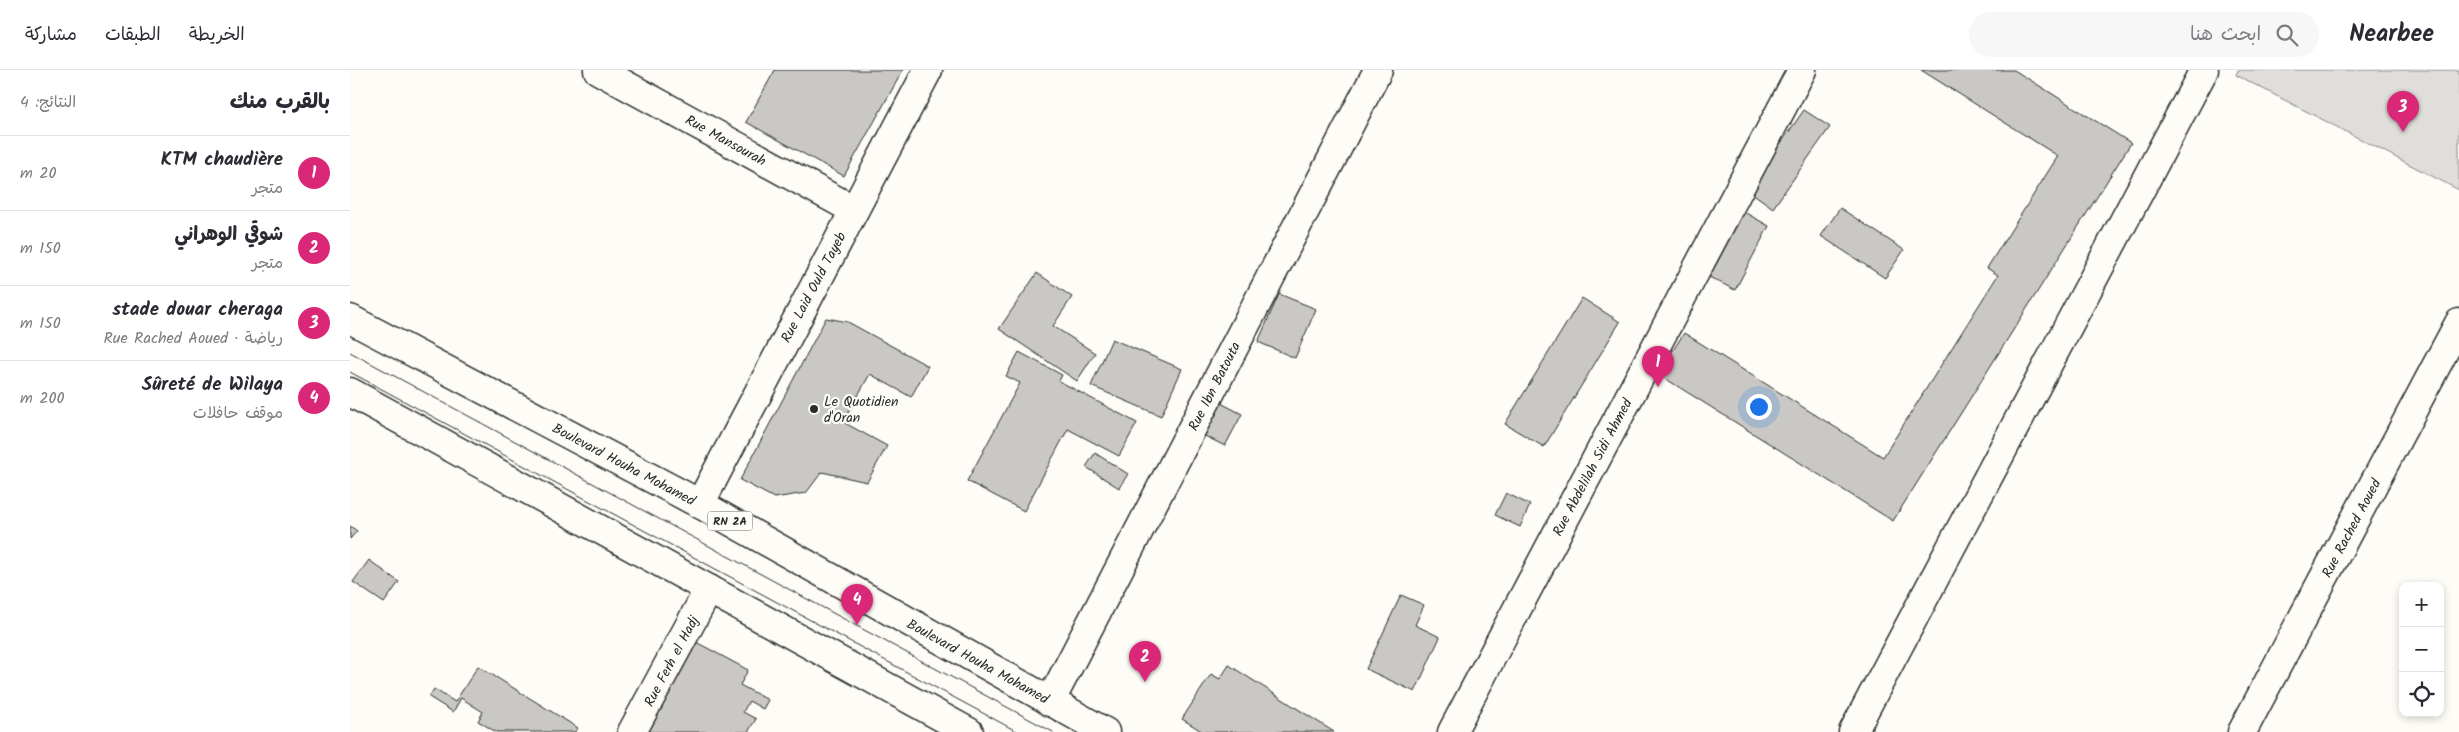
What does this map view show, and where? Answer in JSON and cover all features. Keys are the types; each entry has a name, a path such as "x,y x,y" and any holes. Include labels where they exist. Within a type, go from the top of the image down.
{"street":[{"name":"Rue Mansourah","path":"598,70 854,210"},
{"name":"Rue Laid Ould Tayeb","path":"700,504 928,70"},
{"name":"Rue Ibn Batouta","path":"1050,702 1378,70"},
{"name":"Rue Abdelilah Sidi Ahmed","path":"1452,732 1802,70"},
{"path":"1853,732 2204,70"},
{"name":"Boulevard Houha Mohamed","path":"350,319 700,504 1105,732"},
{"name":"Rue Rached Aoued","path":"2242,732 2459,323"},
{"path":"350,393 969,732"},
{"name":"Rue Ferh el Hadj","path":"632,732 709,589"}],"shaded area":[{"path":"2238,70 2459,70 2459,190 2236,75"}],"building":[{"path":"775,70 903,70 844,176 746,122"},
{"path":"1921,70 2014,70 2131,143 1893,521 1658,374 1684,333 1883,457 1998,275 1987,268 2058,156"},
{"path":"1804,110 1830,127 1773,208 1748,190"},
{"path":"1840,208 1904,250 1885,278 1821,236"},
{"path":"1744,212 1769,226 1735,290 1709,277"},
{"path":"1037,273 1072,297 1053,326 1095,353 1077,381 999,329"},
{"path":"1279,294 1316,309 1295,358 1258,342"},
{"path":"1582,298 1620,322 1544,447 1505,424"},
{"name":"Le Quotidien d'Oran","path":"826,318 848,322 928,366 911,397 870,374 843,422 887,446 867,482 822,472 806,493 774,498 740,480"},
{"path":"1112,339 1182,369 1161,416 1091,386"},
{"path":"1019,352 1062,375 1059,381 1137,423 1119,456 1068,429 1024,511 967,481 1020,383 1006,376"},
{"path":"1217,401 1242,414 1225,446 1199,433"},
{"path":"1095,453 1128,474 1119,488 1086,467"},
{"path":"1506,493 1530,505 1520,527 1495,515"},
{"path":"350,526 357,531 350,539"},
{"path":"369,560 399,582 384,603 353,582"},
{"path":"1401,595 1424,605 1415,625 1440,637 1415,692 1366,669"},
{"path":"672,629 748,670 740,685 768,700 763,709 749,701 743,712 756,719 748,732 616,732"},
{"path":"1229,665 1334,732 1203,732 1182,719 1211,674 1220,679"},
{"path":"478,666 578,728 575,732 496,732 478,721 483,712 461,698 453,712 429,697 434,689 455,702"}],"tram line":[{"path":"350,352 1053,732"},
{"path":"350,372 1018,732"}],"place":[{"name":"stade douar cheraga","path":"2403,132"},
{"name":"KTM chaudière","path":"1658,387"},
{"name":"Le Quotidien d'Oran","path":"814,409"},
{"name":"Sûreté de Wilaya","path":"857,625"},
{"name":"شوقي الوهراني","path":"1145,682"}]}
